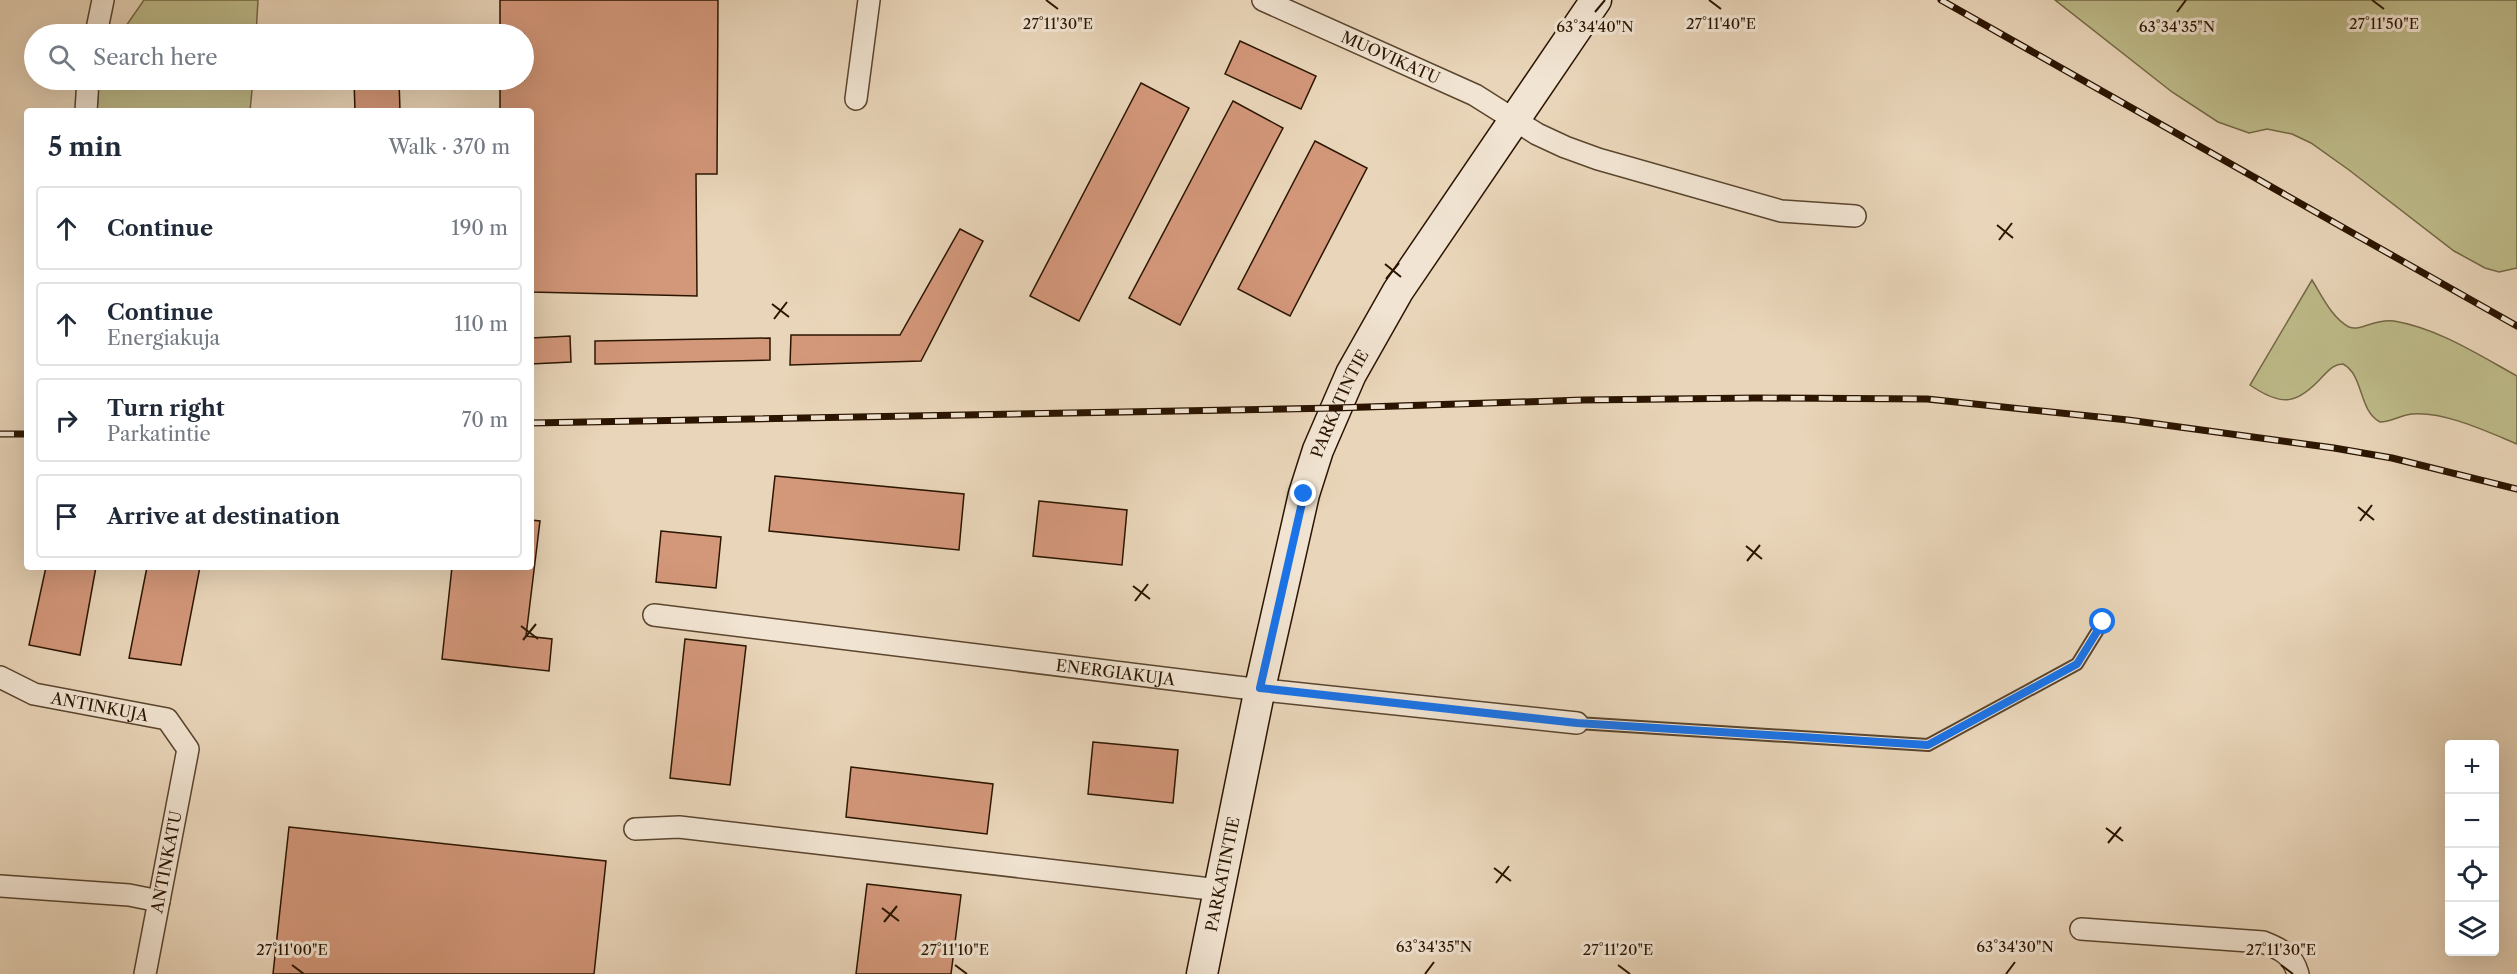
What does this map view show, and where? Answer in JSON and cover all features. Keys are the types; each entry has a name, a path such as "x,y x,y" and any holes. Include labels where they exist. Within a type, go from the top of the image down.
{"street":[{"path":"98,24 103,0"},
{"path":"856,99 869,0"},
{"name":"MUOVIKATU","path":"1263,0 1443,79 1565,147 1598,159 1782,211 1855,216"},
{"name":"PARKATINTIE","path":"1202,974 1260,688 1304,494 1318,450 1351,374 1398,291 1514,120 1560,57 1596,0"},
{"path":"86,108 87,90"},
{"name":"ENERGIAKUJA","path":"654,615 1225,686 1577,723"},
{"name":"ANTINKUJA","path":"0,677 34,694 167,719 188,749"},
{"name":"ANTINKATU","path":"145,974 188,749"},
{"path":"635,829 679,827 1219,890"},
{"path":"0,886 129,895 159,901"},
{"path":"2081,929 2263,942 2283,950 2296,965 2298,974"}],"lane":[{"path":"1577,723 1928,745 2077,664 2103,622"}],"shaded area":[{"path":"144,0 258,0 257,24 127,24"},
{"path":"2055,0 2517,0 2517,268 2499,272 2485,268 2454,251 2311,143 2292,134 2267,129 2249,133 2218,122 2172,92"},
{"path":"98,90 252,90 250,108 97,108"},
{"path":"2312,280 2332,312 2349,327 2358,328 2381,321 2410,325 2457,343 2517,376 2517,444 2466,423 2438,416 2412,414 2380,422 2368,409 2355,376 2343,364 2332,368 2305,393 2289,400 2271,397 2250,385"}],"building":[{"path":"500,0 718,0 717,174 696,174 697,296 534,292 534,108 500,108 500,90 534,90 534,24 500,24"},
{"path":"1240,41 1316,76 1301,109 1225,74"},
{"path":"1141,83 1189,108 1079,321 1030,296"},
{"path":"354,90 399,90 400,108 355,108"},
{"path":"1233,101 1283,128 1180,325 1129,298"},
{"path":"1315,141 1367,168 1290,316 1238,289"},
{"path":"960,229 983,241 921,361 790,365 791,335 900,335"},
{"path":"570,336 571,362 534,364 534,338"},
{"path":"770,338 770,360 595,364 595,341"},
{"path":"775,476 964,494 959,550 769,531"},
{"path":"1039,501 1127,510 1122,565 1033,556"},
{"path":"534,520 540,521 526,636 552,639 549,671 442,659 452,570 534,570"},
{"path":"661,531 721,537 716,588 656,582"},
{"path":"45,570 95,570 80,655 29,645"},
{"path":"146,570 199,570 181,665 129,658"},
{"path":"685,639 746,646 730,785 670,778"},
{"path":"1093,742 1178,750 1173,803 1088,794"},
{"path":"851,767 993,784 987,834 846,817"},
{"path":"289,827 606,861 594,974 273,974"},
{"path":"867,884 961,895 951,974 856,974"}],"railway":[{"path":"1941,0 2517,326"},
{"path":"534,423 1336,408 1583,400 1927,399 2128,420 2334,448 2392,458 2517,489"},
{"path":"0,434 24,434"}],"route":[{"path":"1304,494 1260,688 1577,723 1928,745 2077,664 2103,622"}]}
